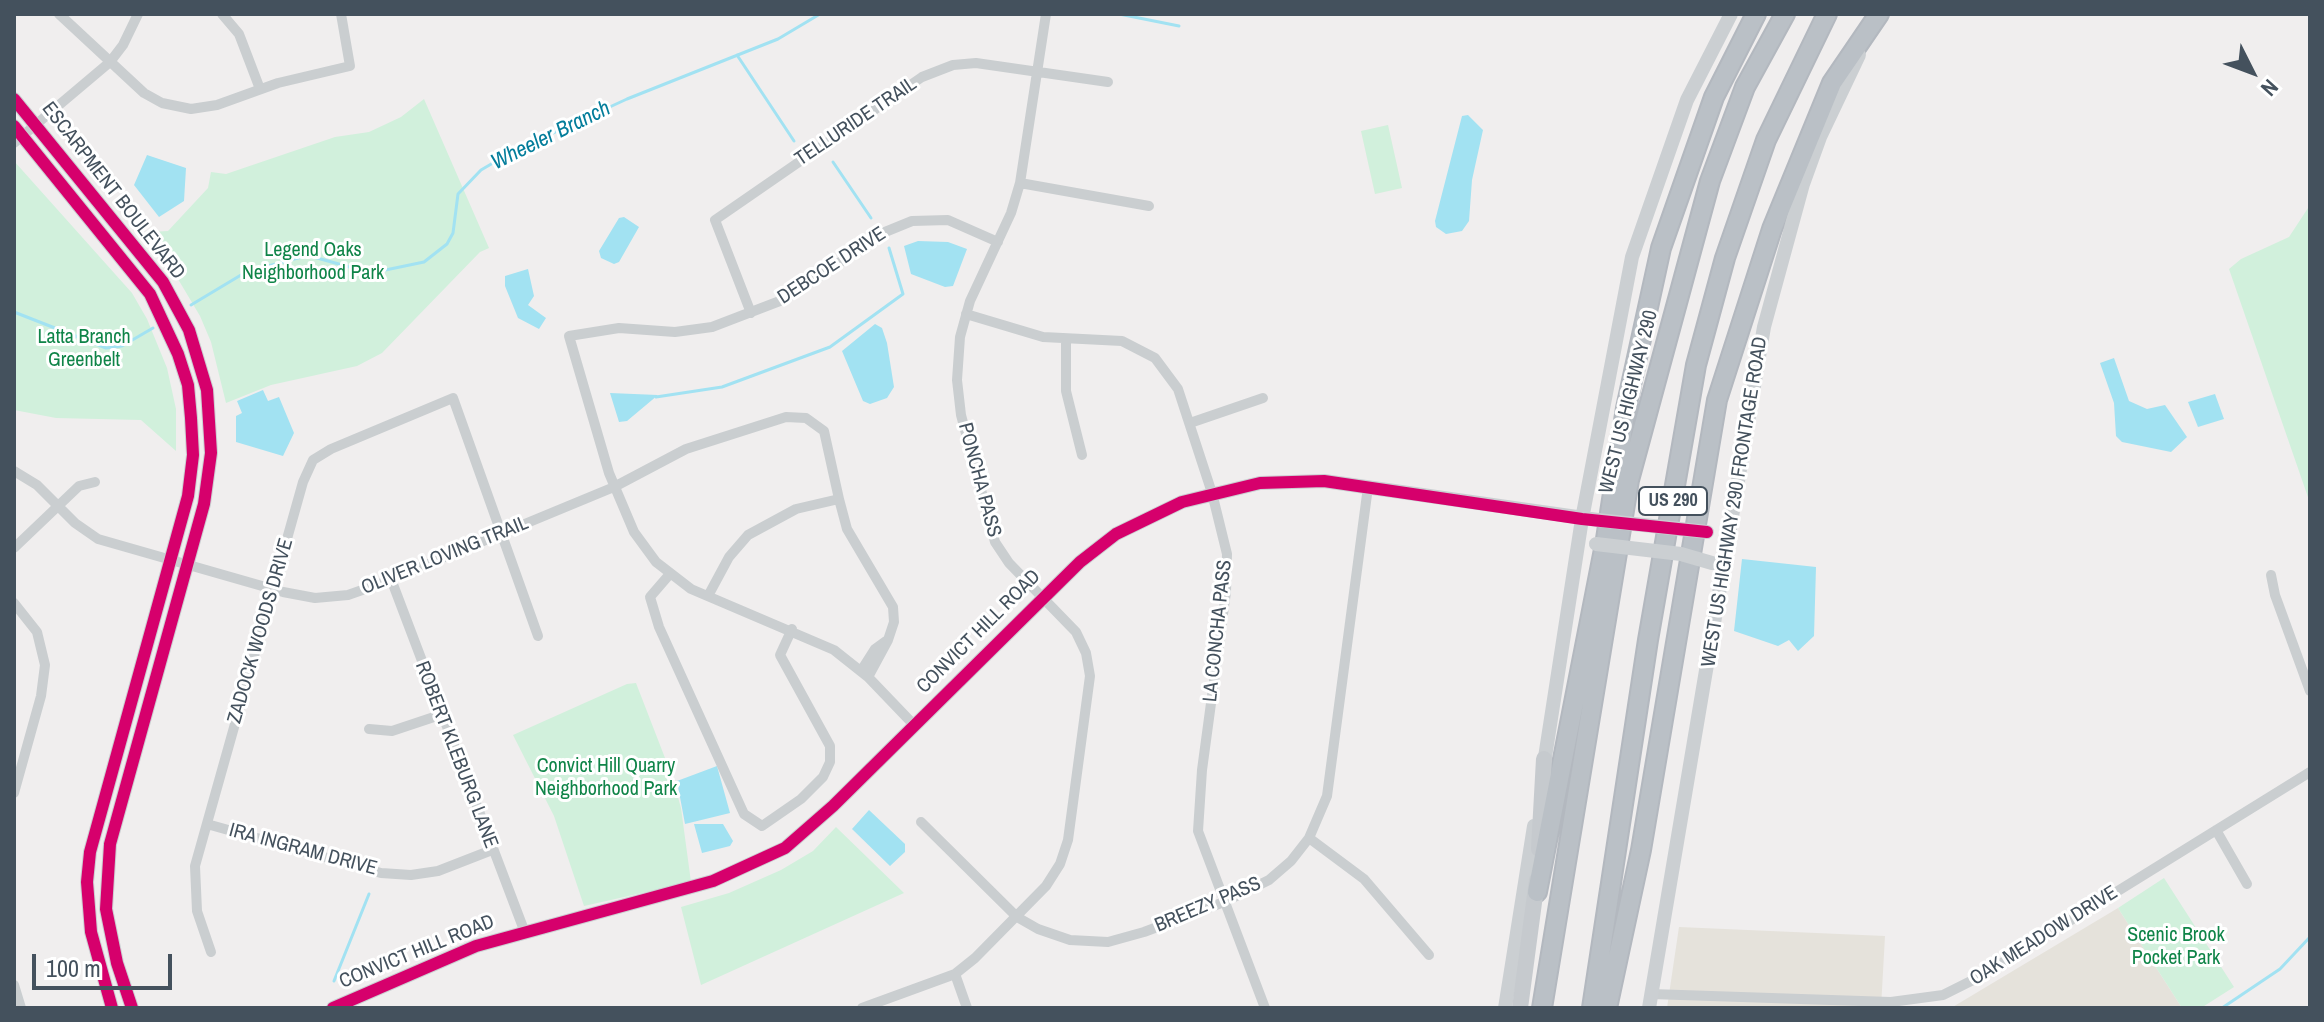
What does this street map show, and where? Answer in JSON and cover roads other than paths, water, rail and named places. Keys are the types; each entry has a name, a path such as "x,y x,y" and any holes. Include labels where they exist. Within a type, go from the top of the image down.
{"highway":[{"path":"1537,892 1626,408 1661,248 1714,97 1756,14"},
{"name":"WEST US HIGHWAY 290","path":"1542,1008 1629,480 1702,210 1745,87 1785,14"},
{"name":"US 290","path":"1592,1008 1648,640 1696,365 1725,258 1766,140 1827,14"},
{"name":"US 290","path":"1607,1008 1641,850 1717,400 1772,229 1832,83 1880,14"},
{"path":"1599,674 1601,542"}],"main road":[{"name":"WEST US HIGHWAY 290","path":"1505,1008 1582,519 1632,257 1687,100 1731,14"},
{"name":"WEST US HIGHWAY 290 FRONTAGE ROAD","path":"1650,1001 1764,327 1803,184 1846,81 1880,14"},
{"name":"ESCARPMENT BOULEVARD","path":"14,99 152,266 176,304 199,358 207,390 211,453 204,504 110,844 106,879 109,923 132,1008"},
{"name":"ESCARPMENT BOULEVARD","path":"17,135 150,294 178,354 188,385 193,455 188,496 90,852 87,882 90,925 112,1008"},
{"name":"CONVICT HILL ROAD","path":"333,1008 476,946 524,930 713,881 764,860 809,828 1095,548 1160,512 1212,493 1288,480 1368,487 1582,519 1730,534"},
{"path":"1575,565 1588,548 1601,542 1681,554 1712,563 1722,582"},
{"path":"1520,1008 1537,892 1544,759"},
{"path":"111,769 128,773"},
{"path":"90,925 109,923"}],"street":[{"path":"59,14 144,93 172,106 202,108 260,89 350,66 341,14"},
{"path":"17,135 36,125 110,62 123,45 138,14"},
{"path":"222,14 239,34 260,89"},
{"name":"PONCHA PASS","path":"862,1008 955,974 1046,886 1060,864 1068,840 1090,676 1086,653 1076,632 1003,556 990,531 957,390 959,345 966,314 1020,183 1046,14"},
{"name":"TELLURIDE TRAIL","path":"751,313 715,220 932,72 953,65 976,63 1108,82"},
{"path":"1020,183 1149,206"},
{"name":"DEBCOE DRIVE","path":"614,487 588,412 569,336 628,328 686,332 751,313 798,292 885,232 912,221 948,220 998,242"},
{"name":"LA CONCHA PASS","path":"966,314 1034,335 1066,340 1114,340 1147,353 1174,381 1212,493 1227,554 1226,592 1198,831 1265,1008"},
{"path":"1066,340 1066,391 1082,455"},
{"name":"ZADOCK WOODS DRIVE","path":"211,952 197,911 193,887 207,824 303,482 313,460 331,449 453,398 501,533"},
{"path":"1190,423 1263,398"},
{"name":"OLIVER LOVING TRAIL","path":"14,471 37,485 57,506 98,539 273,589 302,596 335,597 391,579 614,487 686,449 797,415 817,423 824,431 839,499 853,541 893,607 894,622 888,640 865,674"},
{"path":"14,548 79,486 95,482"},
{"path":"614,487 640,543 669,575 708,596 792,629 834,650 865,674 914,725"},
{"name":"BREEZY PASS","path":"921,822 1017,917 1055,936 1086,942 1108,942 1224,902 1269,880 1291,861 1309,838 1327,796 1368,487"},
{"path":"708,596 729,557 748,535 796,509 839,499"},
{"path":"501,533 538,636"},
{"path":"669,575 650,597 659,627 744,814 762,826 801,799 823,777 830,762 830,746 780,655 792,629"},
{"path":"2271,575 2275,595 2310,691"},
{"name":"ROBERT KLEBURG LANE","path":"391,579 524,930"},
{"path":"14,603 37,632 45,665 41,696 14,793"},
{"path":"369,729 392,731 440,715"},
{"name":"OAK MEADOW DRIVE","path":"1650,1001 1891,1002 1943,995 1979,977 2310,772"},
{"name":"IRA INGRAM DRIVE","path":"207,824 381,873 411,875 438,871 492,850"},
{"path":"2216,830 2247,884"},
{"path":"1309,838 1364,879 1429,955"},
{"path":"955,974 967,1008"},
{"path":"14,985 21,1008"}],"water":[{"path":"1468,115 1483,130 1472,180 1469,221 1462,231 1446,234 1436,227 1435,221 1462,116"},
{"path":"147,155 186,168 184,201 159,217 134,185"},
{"path":"624,217 639,227 619,262 614,264 601,258 599,251 619,218"},
{"path":"918,241 948,242 967,249 953,286 945,287 911,274 904,246"},
{"path":"528,269 534,296 528,305 546,318 539,329 518,318 505,286 505,276"},
{"path":"875,324 882,328 887,343 894,387 887,398 870,404 863,401 842,351"},
{"path":"2114,358 2129,401 2147,409 2165,405 2187,437 2171,452 2122,442 2116,436 2114,403 2100,363"},
{"path":"263,390 268,401 279,397 294,433 283,456 236,442 236,416 242,413 237,401"},
{"path":"610,393 658,395 627,421 619,422"},
{"path":"2215,394 2224,419 2198,427 2188,402"},
{"path":"1742,559 1816,567 1814,636 1798,651 1789,640 1778,646 1734,631"},
{"path":"717,766 730,813 685,824 677,781"},
{"path":"869,810 905,844 905,852 890,866 852,829"},
{"path":"694,824 723,824 733,841 730,846 702,853"}],"waterway":[{"name":"Wheeler Branch","path":"191,305 246,272 298,258 310,256 371,273 424,262 447,244 453,233 458,194 481,170 510,153 627,99 778,39 820,14"},
{"path":"1119,14 1179,26"},
{"path":"737,55 794,141"},
{"path":"833,162 871,218"},
{"path":"656,397 722,387 830,347 903,294 889,248"},
{"name":"Wheeler Branch","path":"14,312 106,348 122,346 153,328"},
{"path":"334,981 369,894"},
{"path":"2222,1008 2280,969 2310,937"}],"park label":[{"name":"Legend Oaks Neighborhood Park","path":"313,262"},
{"name":"Latta Branch Greenbelt","path":"84,350"},
{"name":"Convict Hill Quarry Neighborhood Park","path":"606,778"},
{"name":"Scenic Brook Pocket Park","path":"2176,948"}]}
